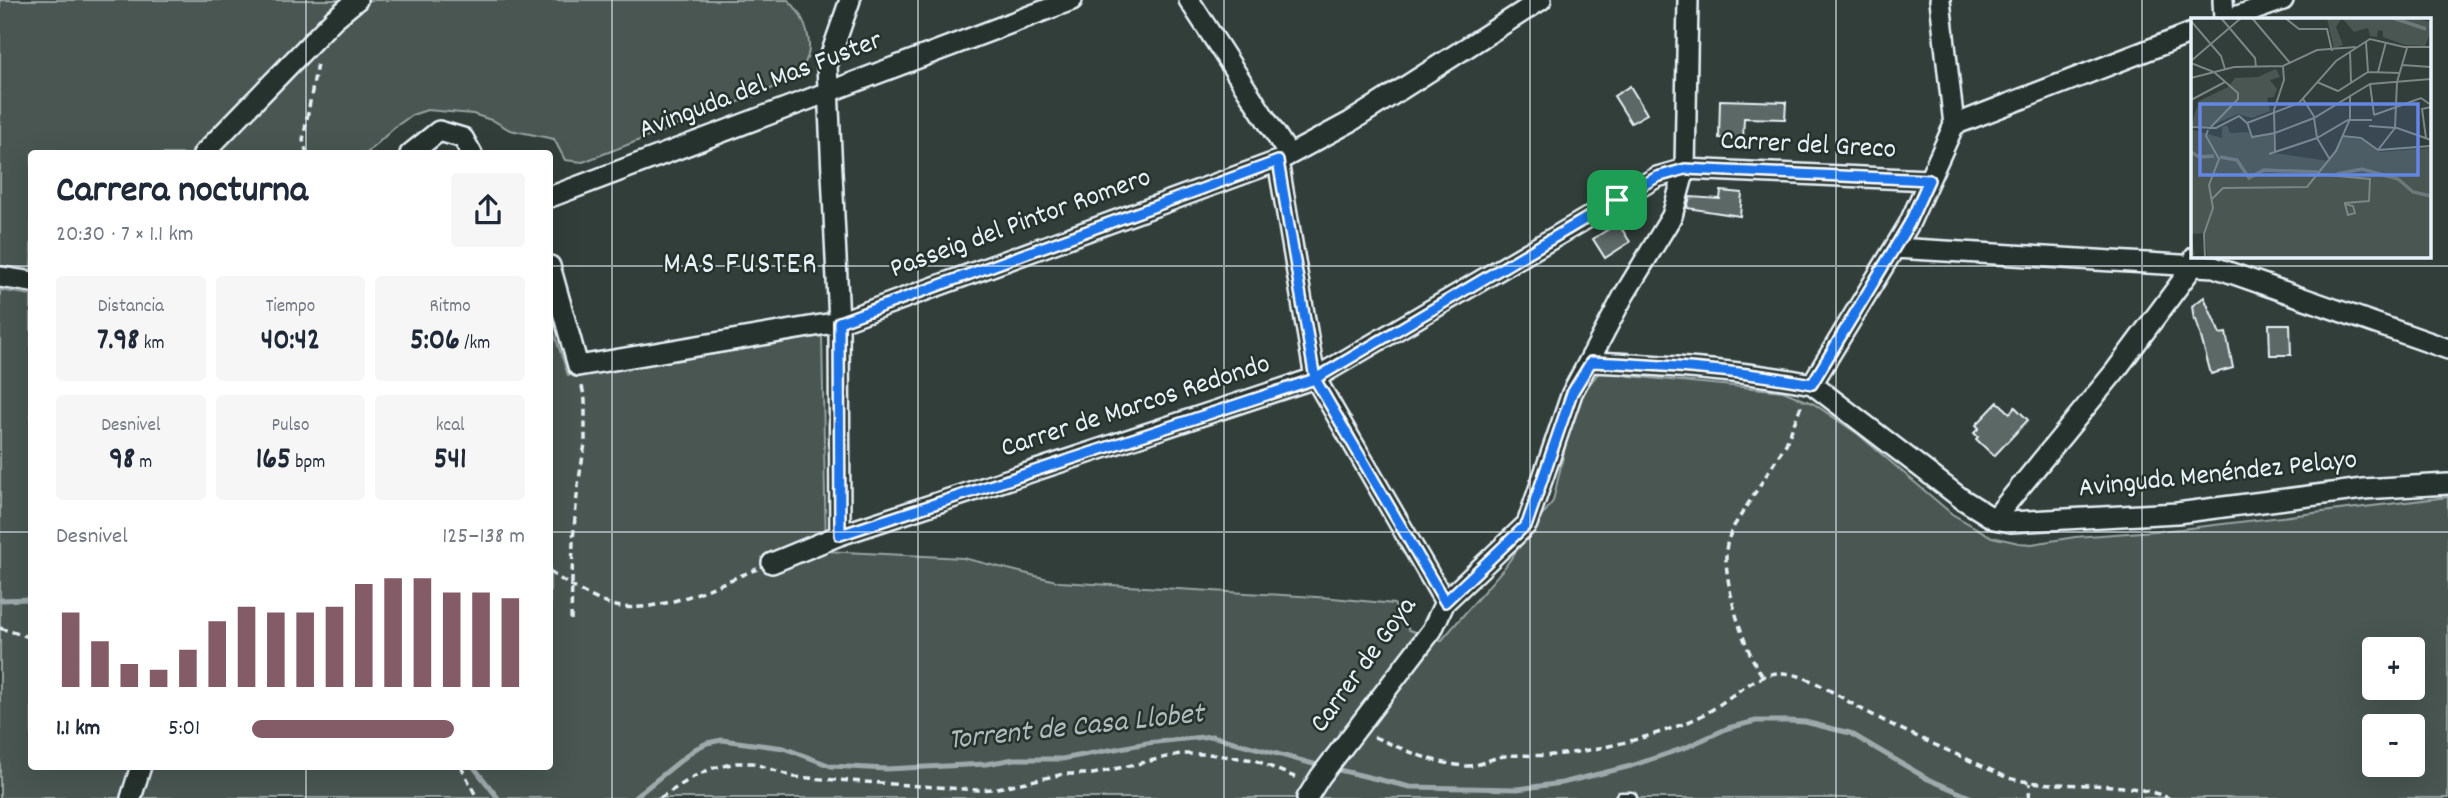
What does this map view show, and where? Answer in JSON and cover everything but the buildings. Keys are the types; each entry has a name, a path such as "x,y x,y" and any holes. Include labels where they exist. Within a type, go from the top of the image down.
{"street":[{"path":"207,150 334,19 358,0"},
{"path":"840,535 839,322 827,66 850,0"},
{"name":"Avinguda del Mas Fuster","path":"553,196 1072,0"},
{"path":"1189,0 1284,158 1315,379 1445,602"},
{"name":"Passeig del Pintor Romero","path":"579,366 839,322 1284,158 1350,122 1541,0"},
{"name":"Carrer de Goya","path":"1314,790 1356,729 1432,630 1445,602 1527,524 1572,393 1591,362 1624,295 1672,216 1685,169 1688,0"},
{"path":"1812,384 1895,248 1954,125 1940,0"},
{"path":"2223,0 2224,18"},
{"path":"2233,18 2283,0"},
{"path":"1954,125 2191,34"},
{"path":"415,150 439,131 463,138 470,150"},
{"name":"Carrer del Greco","path":"1685,169 1929,180"},
{"name":"Carrer de Marcos Redondo","path":"772,563 840,535 1315,379 1637,188 1657,177 1685,169"},
{"path":"1895,248 2195,260 2448,348"},
{"path":"1591,362 1644,364 1782,378 1812,384 1930,475 1994,519 2116,370 2195,260"},
{"path":"553,276 579,366"},
{"path":"0,277 28,281"},
{"name":"Avinguda Menéndez Pelayo","path":"1994,519 2027,522 2177,513 2363,489 2448,484"},
{"path":"131,798 140,770"}],"lane":[{"path":"1621,798 1631,798"}],"path":[{"path":"306,150 303,140 318,61"},
{"path":"572,620 571,586 578,485 585,444 585,400 579,366"},
{"path":"1762,675 1752,660 1734,603 1727,565 1728,540 1786,444 1812,384"},
{"path":"553,574 571,586 621,607 674,602 772,563"},
{"path":"0,628 28,637"},
{"path":"1356,729 1411,753 1466,766 1477,766 1499,757 1576,752 1665,730 1701,716 1762,675 1781,672 1799,676 1870,714 2008,778 2030,783 2136,787 2169,798"},
{"path":"660,798 695,776 736,762 753,763 794,777 978,790 1064,774 1093,774 1180,754 1208,754 1255,760 1290,774 1314,790"},
{"path":"463,770 477,798"},
{"path":"2029,798 2030,783"}],"shaded area":[{"path":"0,0 788,0 799,13 807,31 807,58 800,70 786,80 767,91 583,162 565,160 554,139 510,130 473,114 427,110 412,115 370,150 28,150 28,269 0,266"},
{"path":"0,290 28,295 28,770 553,770 553,330 568,375 822,336 826,551 963,558 1060,582 1394,604 1409,630 1441,641 1504,568 1553,501 1575,403 1600,371 1783,391 1814,404 1858,434 1952,514 1992,537 2019,543 2032,544 2075,537 2181,529 2448,497 2448,798 0,798"}],"waterway":[{"name":"Torrent de Casa Llobet","path":"0,600 28,599"},
{"name":"Torrent de Casa Llobet","path":"1331,768 1410,787 1518,789 1562,783 1631,766 1687,747 1728,728 1756,721 1789,721 1805,722 1850,733 1928,779 1972,798"},
{"name":"Torrent de Casa Llobet","path":"634,798 695,749 722,740 784,748 831,766 886,769 986,764 1014,759 1062,759 1147,743 1212,736 1321,766"},
{"name":"Torrent de Casa Llobet","path":"476,770 498,798"}],"district":[{"name":"MAS FUSTER","path":"741,266"}],"route":[{"path":"1617,200 1315,379 1278,161 839,322 840,535 1315,379 1445,602 1527,524 1572,393 1591,362 1644,364 1782,378 1812,384 1909,224 1929,180 1685,169 1657,177 1617,200"}]}
